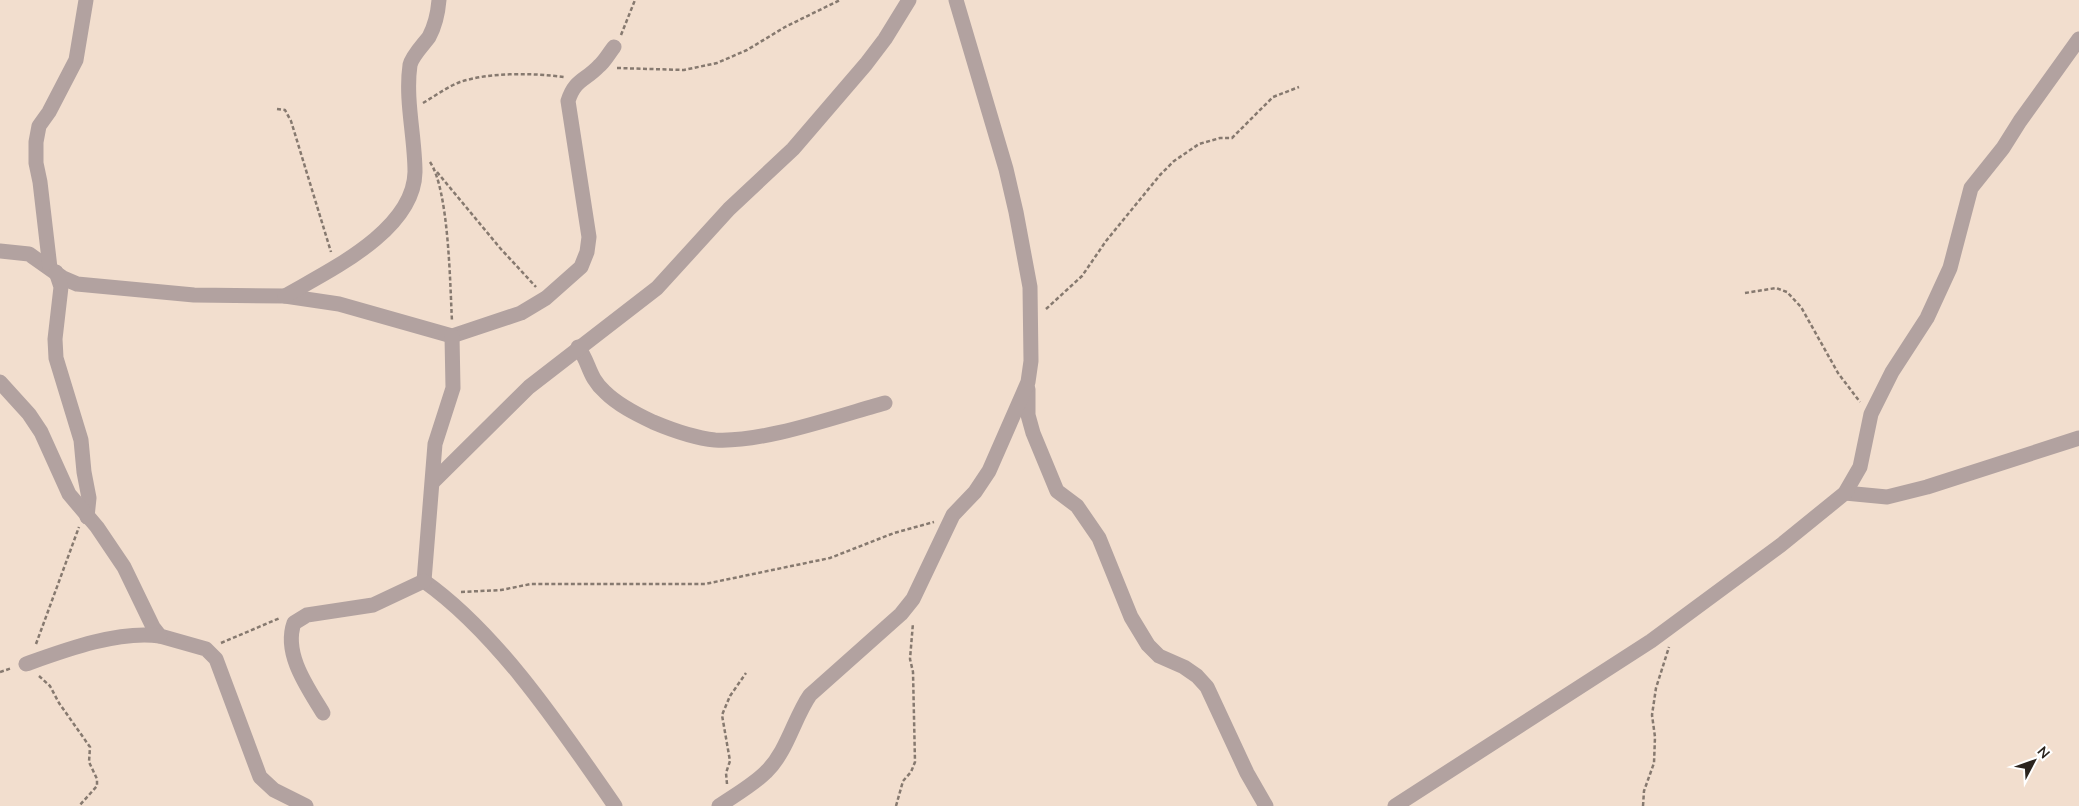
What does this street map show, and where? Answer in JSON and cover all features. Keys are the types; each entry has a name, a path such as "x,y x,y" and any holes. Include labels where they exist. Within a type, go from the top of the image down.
{"street":[{"path":"86,0 76,60 49,112 39,126 36,142 36,163 53,270 61,287 55,339 56,358 82,440 84,472 89,498 86,517"},
{"path":"285,296 336,267 375,239 404,209 412,190 415,173 411,110 411,63 430,35 439,0"},
{"path":"434,481 529,387 657,288 728,209 793,149 870,58 909,0"},
{"path":"956,0 1006,169 1030,287 1032,334 1028,382 1028,415 1032,433 1057,491 1077,506 1099,538 1131,617 1148,645 1159,656 1184,667 1197,676 1206,688 1247,773 1266,806"},
{"path":"1394,806 1643,647 1782,545 1845,493 1860,467 1871,414 1892,372 1928,318 1950,268 1971,188 2003,148 2079,39"},
{"path":"0,251 29,254 77,284 194,295 285,296 339,304 413,323 452,336 498,323 522,313 546,298 581,267 587,252 589,237 568,101 572,90 580,80 598,67 614,47"},
{"path":"424,581 434,481 435,444 453,388 452,336"},
{"path":"578,348 585,356 588,370 593,380 604,392 623,406 669,429 713,440 754,438 885,403"},
{"path":"0,382 28,414 40,432 69,494 86,517 97,527 124,567 153,627 160,636"},
{"path":"725,802 767,772 775,761 800,710 810,695 901,614 913,599 953,516 975,492 989,471 1028,382"},
{"path":"1845,493 1887,497 1927,487 2079,438"},
{"path":"424,581 442,594 495,646 568,739 615,806"},
{"path":"323,713 300,675 296,663 292,641 294,623 307,615 351,610 373,605 424,581"},
{"path":"26,664 60,651 144,633 206,649 212,653 220,668 260,778 274,790 306,806"}],"path":[{"path":"614,47 625,29 635,0"},
{"path":"598,67 684,70 717,63 747,50 785,27 840,0"},
{"path":"411,110 460,83 487,76 548,75 580,80"},
{"path":"1044,314 1048,306 1082,276 1106,241 1160,175 1174,161 1199,144 1220,138 1232,138 1273,97 1299,88"},
{"path":"277,109 285,110 291,121 336,267"},
{"path":"427,157 500,248 546,298"},
{"path":"436,170 444,218 452,336"},
{"path":"1745,293 1776,288 1787,292 1801,307 1838,373 1871,414"},
{"path":"442,594 501,590 531,584 704,584 830,558 894,533 953,516"},
{"path":"896,806 903,781 911,772 915,762 913,672 910,659 913,599"},
{"path":"206,649 282,617"},
{"path":"1643,806 1644,791 1654,763 1655,737 1652,715 1656,688 1676,623"},
{"path":"725,802 725,779 730,761 722,714 730,696 746,673"}]}
